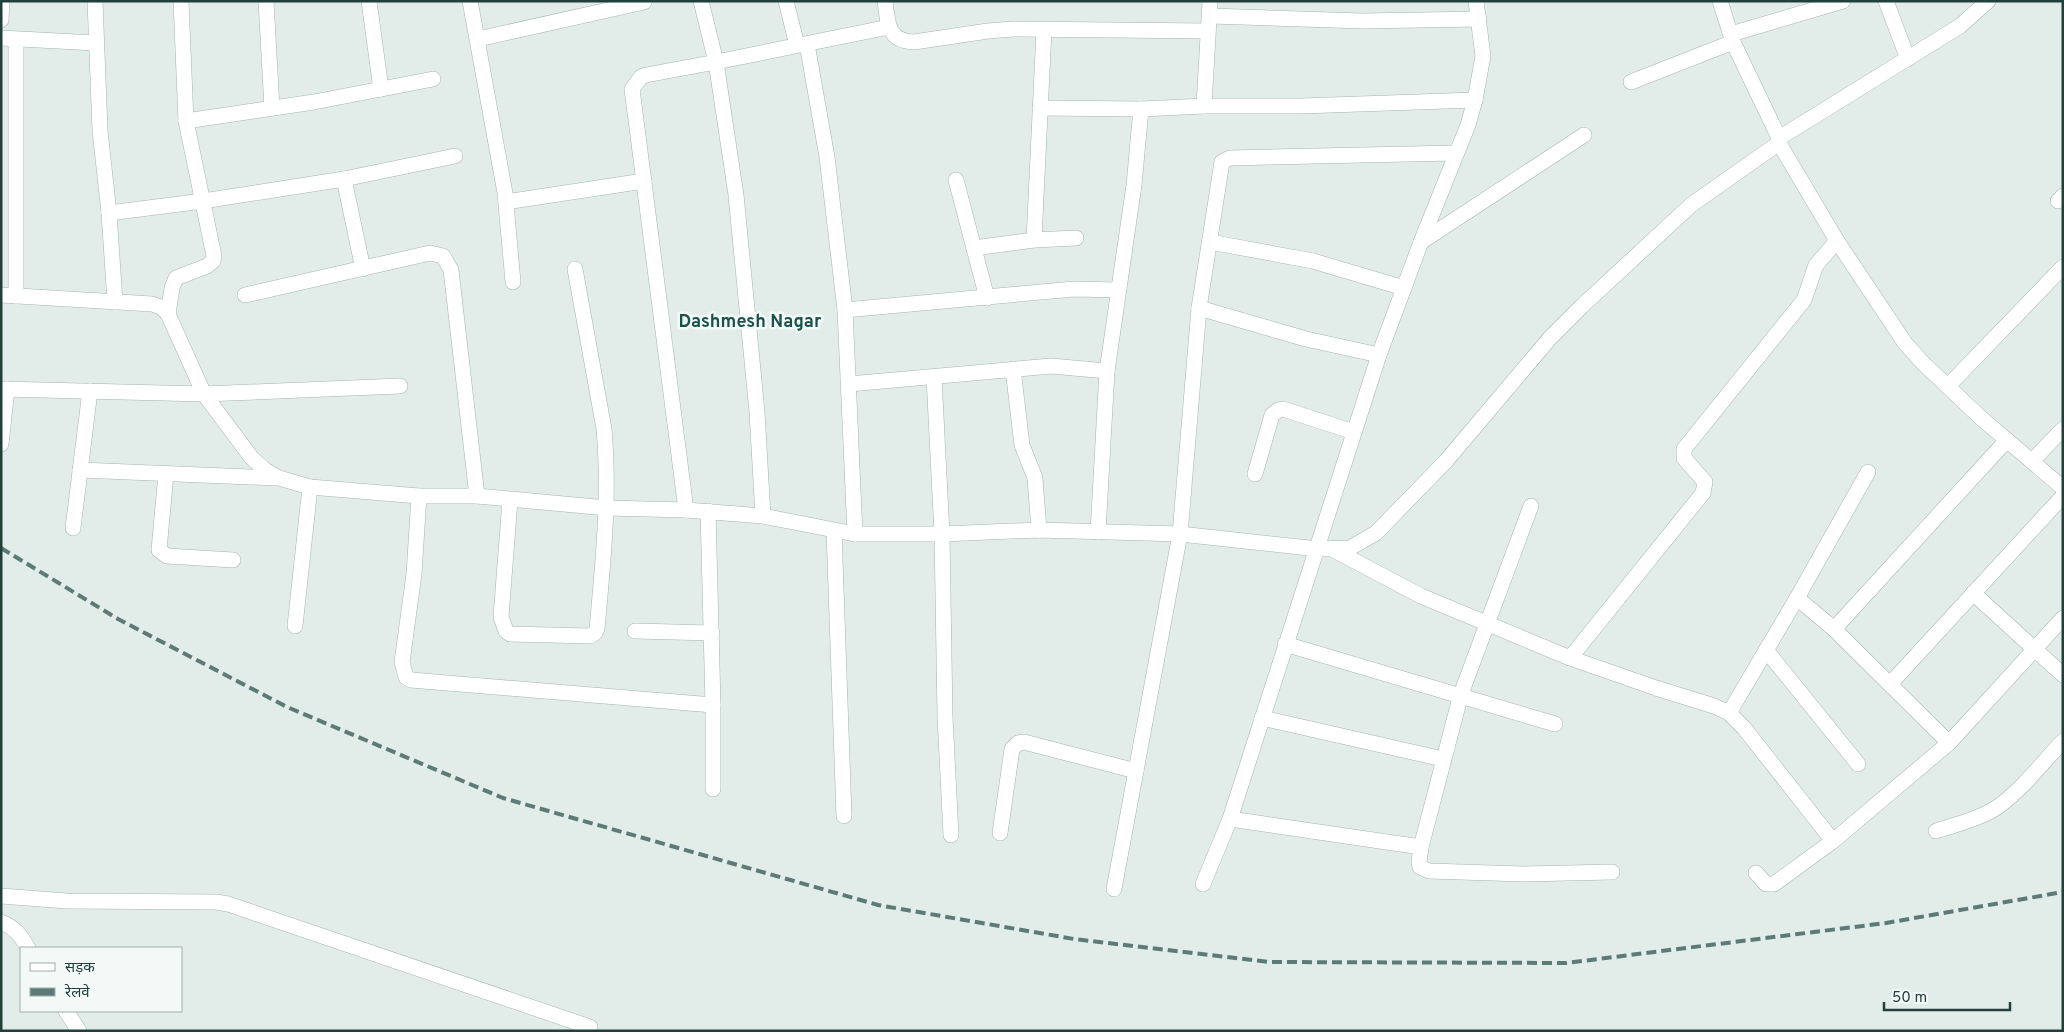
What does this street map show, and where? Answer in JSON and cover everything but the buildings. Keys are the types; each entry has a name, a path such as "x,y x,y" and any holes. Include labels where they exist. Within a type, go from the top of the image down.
{"street":[{"path":"1,20 2,1"},
{"path":"95,1 100,131 110,213 115,302"},
{"path":"168,314 172,288 176,278 207,266 213,260 186,121 181,1"},
{"path":"266,1 272,108"},
{"path":"369,1 381,89"},
{"path":"470,1 506,202 514,282"},
{"path":"701,1 716,62 740,239 757,412 763,516"},
{"path":"786,1 802,45 827,157 845,310 855,534"},
{"path":"884,1 889,27 896,38 902,42 914,42 988,31 1044,30 1210,16 1362,21 1478,19"},
{"path":"1203,884 1230,819 1286,644 1325,549 1354,432 1379,356 1421,242 1468,125 1475,100 1483,56 1476,1"},
{"path":"1720,1 1732,38 1779,140 1837,241 1905,342 1922,362 2007,440 2063,488"},
{"path":"1631,82 1802,7 1843,1"},
{"path":"1886,1 1908,59"},
{"path":"96,43 9,39 8,296 152,304 161,307 168,314 204,394 251,457 265,470 279,478 310,487 419,496 477,496 607,508 708,511 763,516 855,534 942,534 1039,530 1180,534 1325,549 1350,548 1376,533 1446,461 1550,338 1691,205 1779,140 1960,26 1973,8 1988,1"},
{"path":"478,40 644,2"},
{"path":"1204,106 1210,16"},
{"path":"686,510 632,89 636,82 646,75 889,27"},
{"path":"1034,240 1044,30"},
{"path":"186,121 272,108 433,79"},
{"path":"1040,108 1141,109 1204,106 1373,105 1475,100"},
{"path":"1098,532 1107,371 1134,185 1141,109"},
{"path":"1421,242 1584,136"},
{"path":"1114,889 1180,534 1198,308 1222,162 1230,158 1455,154"},
{"path":"110,213 344,179 455,156"},
{"path":"344,179 364,269"},
{"path":"956,180 987,298"},
{"path":"506,202 644,181"},
{"path":"974,248 1034,240 1076,238"},
{"path":"1570,658 1703,493 1705,482 1684,458 1684,448 1804,300 1816,265 1837,241"},
{"path":"1210,242 1313,261 1404,288"},
{"path":"246,295 430,253 443,256 451,270 477,496"},
{"path":"1948,386 2063,267"},
{"path":"510,500 501,617 506,631 510,634 585,638 595,633 597,629 607,508 604,429 575,269"},
{"path":"845,310 1074,289 1118,290"},
{"path":"1198,308 1379,356"},
{"path":"849,384 1067,366 1107,371"},
{"path":"1013,369 1022,445 1035,478 1039,530"},
{"path":"934,377 942,534 945,717 951,836"},
{"path":"1,444 4,389 204,394 400,386"},
{"path":"73,528 90,391"},
{"path":"1255,474 1272,415 1278,410 1283,409 1354,432"},
{"path":"2032,461 2063,429"},
{"path":"1834,629 2007,440"},
{"path":"80,470 279,478"},
{"path":"1729,713 1868,472"},
{"path":"166,474 159,550 167,556 233,560"},
{"path":"295,626 310,487"},
{"path":"419,496 414,574 402,662 406,677 411,680 713,705"},
{"path":"1890,684 2063,496"},
{"path":"1530,506 1460,694 1421,847 1420,867 1429,871 1523,874 1612,872"},
{"path":"708,511 712,633 713,789"},
{"path":"834,531 844,816"},
{"path":"1325,549 1414,592 1570,658 1714,706 1729,713 1744,728 1833,841"},
{"path":"1973,593 2063,675"},
{"path":"1797,598 1834,629 1949,743"},
{"path":"1756,873 1766,884 1774,884 1833,841 1949,743 2063,618"},
{"path":"635,631 712,633"},
{"path":"1286,644 1460,694 1555,724"},
{"path":"1766,650 1858,764"},
{"path":"1262,718 1442,759"},
{"path":"1936,831 1989,813 1997,808 2063,741"},
{"path":"1000,833 1012,749 1018,743 1024,742 1136,771"},
{"path":"1230,819 1421,847"},
{"path":"1,896 67,901 216,902 228,904 590,1027"},
{"path":"1,922 19,933 27,947"},
{"path":"67,1012 79,1031"}],"railway":[{"path":"1,548 118,619 287,707 503,798 878,905 1074,939 1270,962 1566,963 1886,923 2063,892"}],"district":[{"name":"Dashmesh Nagar","path":"750,322"}]}
